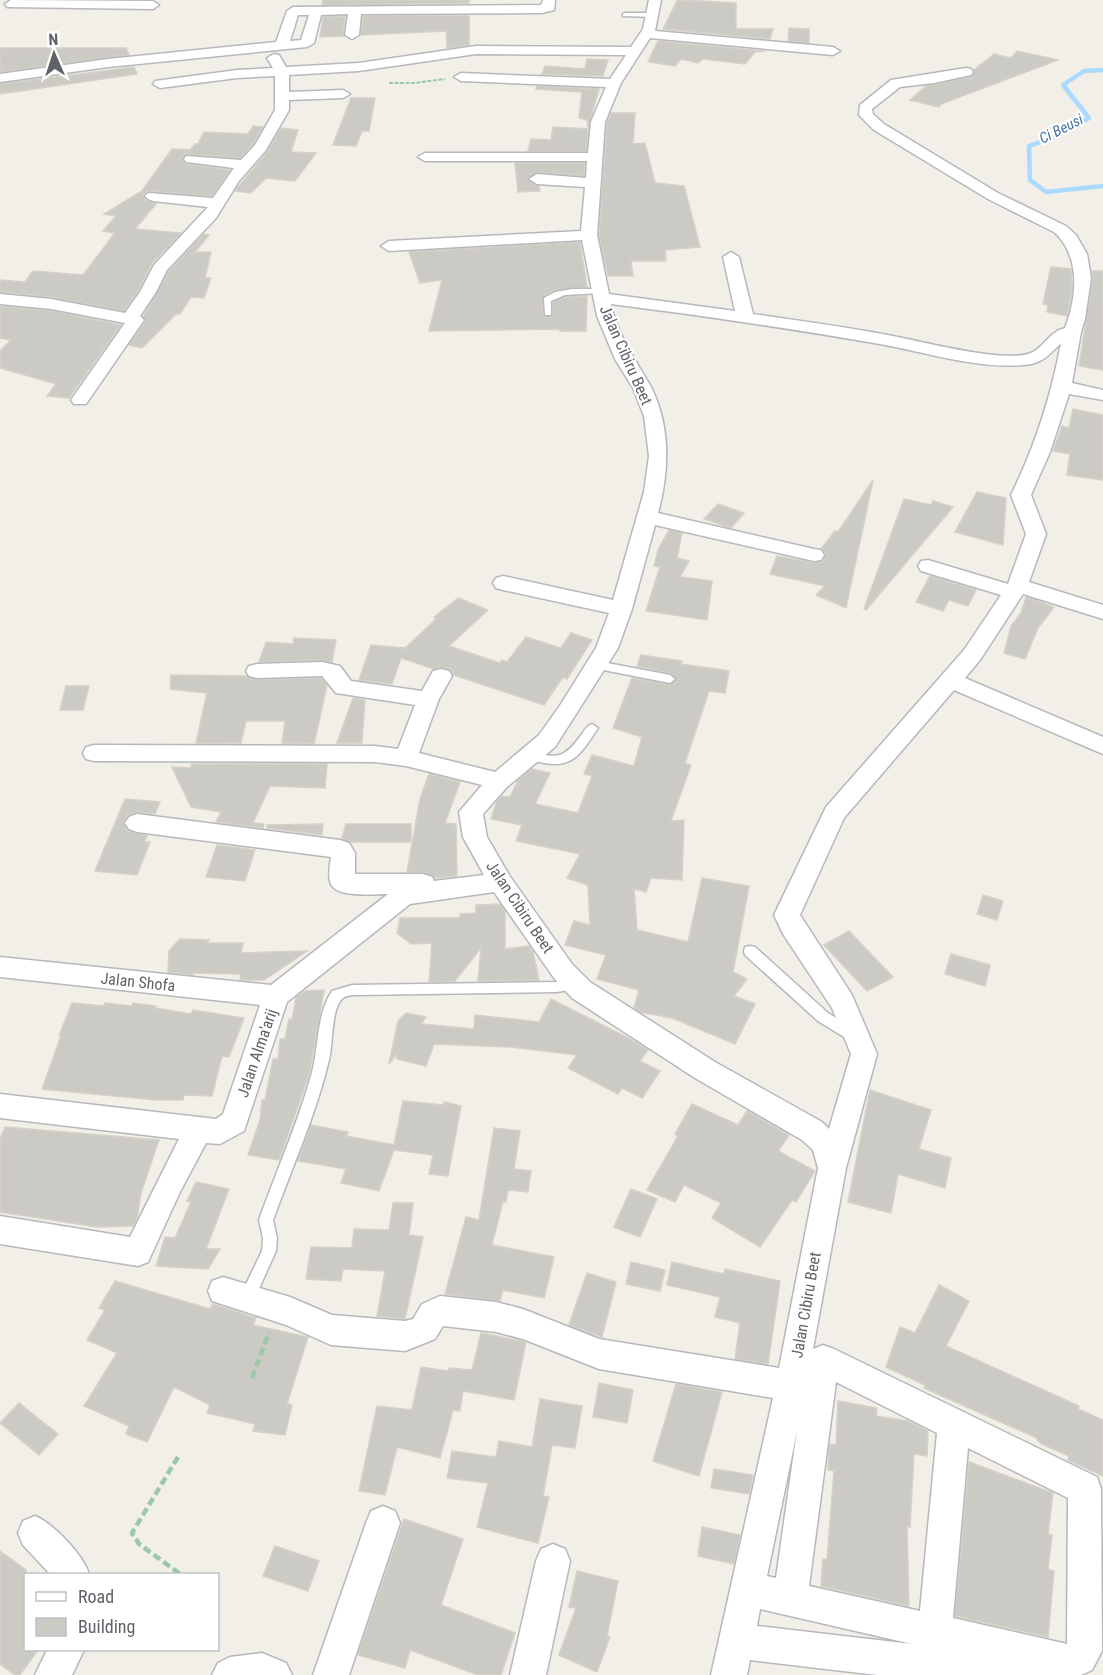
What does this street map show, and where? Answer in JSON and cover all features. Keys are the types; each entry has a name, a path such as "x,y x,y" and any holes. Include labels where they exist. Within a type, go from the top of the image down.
{"street":[{"path":"129,319 148,292 160,268 210,215 233,179 256,153 282,110 282,72 276,46 293,11 316,11 341,6 401,5 404,0"},
{"path":"341,6 355,12 430,16 477,10 547,9 549,0"},
{"path":"9,5 153,5"},
{"path":"0,78 108,63 307,43 316,11"},
{"path":"352,35 355,12"},
{"path":"160,84 237,74 359,67 476,50 567,49 648,25 833,51"},
{"name":"Jalan Cibiru Beet","path":"648,25 614,83 598,122 589,235 605,316 624,359 642,388 653,416 658,456 654,492 622,609 607,648 547,741 499,781 471,812 475,837 500,882 581,990 705,1070 812,1131 825,1143 832,1168 791,1385 729,1675"},
{"path":"8,62 108,63"},
{"path":"832,1168 864,1054 843,1003 792,927 787,915 834,813 972,655 1015,589 1036,534 1021,495 1041,452 1062,387 1072,332 1077,319 1083,278 1079,254 1070,238 1060,229 993,196 879,127 866,115 865,108 896,83 934,79 966,72"},
{"path":"461,77 614,83"},
{"path":"283,96 343,94"},
{"path":"210,146 256,153"},
{"path":"425,157 595,157"},
{"path":"191,159 245,165"},
{"path":"537,179 592,183"},
{"path":"153,196 217,203"},
{"path":"389,246 589,235"},
{"path":"731,257 745,316"},
{"path":"600,294 745,316 973,357 1024,360 1044,355 1058,336 1072,332"},
{"path":"0,299 51,304 136,320 80,400"},
{"path":"94,331 110,316"},
{"path":"1062,387 1103,395"},
{"path":"648,517 814,555"},
{"path":"928,566 1103,612"},
{"path":"503,583 622,609"},
{"path":"257,671 322,669 332,671 344,688 428,699"},
{"path":"406,758 428,699 441,676"},
{"path":"950,680 1103,746"},
{"path":"94,753 375,754 406,758 499,781"},
{"path":"137,823 340,849 343,853 342,882 345,884 354,886 416,883 431,885 443,891"},
{"name":"Jalan Alma'arij","path":"0,1106 220,1132 234,1122 276,996 401,897 408,894 500,882"},
{"name":"Jalan Shofa","path":"0,967 276,996"},
{"path":"0,1230 138,1252 170,1183 199,1129"},
{"path":"235,1295 331,1330 405,1336 424,1329 433,1314 440,1311 496,1317 523,1324 599,1354 791,1385"},
{"path":"748,1589 790,1599 1070,1662 1080,1658 1084,1651 1085,1489 824,1360 790,1599"},
{"path":"935,1631 954,1426"},
{"path":"331,1675 383,1523"},
{"path":"35,1533 70,1573"},
{"path":"528,1675 553,1561"},
{"path":"737,1641 1027,1675"},
{"path":"53,1675 65,1651"},
{"path":"230,1675 262,1671 274,1675"}],"lane":[{"path":"625,15 648,25"},
{"path":"548,313 547,300 550,296 572,292 600,294"},
{"path":"597,665 670,679"},
{"path":"529,755 548,762 562,761 574,753 592,728"},
{"path":"750,951 780,982 823,1017 858,1038"},
{"path":"235,1295 269,1251 270,1238 266,1229 266,1220 314,1093 324,1055 333,1002 339,993 368,990 557,987 575,984"}],"path":[{"path":"389,83 415,83 461,77"},
{"path":"252,1378 278,1309"},
{"path":"177,1573 139,1544 132,1533 178,1457"}],"building":[{"path":"323,0 469,0 469,3 322,5"},
{"path":"677,1 736,3 736,29 773,29 770,39 663,29"},
{"path":"345,16 343,36 320,37 323,17"},
{"path":"363,16 469,16 469,45 447,48 446,31 361,35"},
{"path":"789,28 809,29 809,43 788,41"},
{"path":"658,41 765,51 755,52 745,64 703,59 698,63 681,59 675,66 648,62"},
{"path":"0,48 126,48 129,55 0,72"},
{"path":"1017,51 1058,60 941,104 939,107 910,100 926,86 971,77 974,70 994,54 1011,58"},
{"path":"587,59 608,60 603,76 542,74 545,66 585,69"},
{"path":"134,67 137,74 0,94 0,84"},
{"path":"537,86 599,89 588,128 587,120 579,118 582,92 536,89"},
{"path":"351,98 375,98 369,131 362,131 356,146 333,145"},
{"path":"611,113 635,113 633,144 645,143 655,183 684,186 700,247 665,250 666,261 631,261 633,276 608,276 599,235 607,123"},
{"path":"253,126 263,127 253,144 240,158 186,154 182,158 186,164 230,170 212,196 148,191 143,194 146,201 156,204 135,229 181,233 152,263 138,291 124,311 51,297 0,292 0,280 25,282 33,271 83,275 115,233 103,231 116,216 104,214 142,191 172,149 190,150 198,144 204,132 248,134"},
{"path":"553,127 588,129 586,151 528,151 531,139 551,140"},
{"path":"281,128 298,130 291,152 316,153 295,181 266,178 251,193 235,191 268,151"},
{"path":"515,163 585,163 584,176 537,172 527,180 539,186 540,191 518,192"},
{"path":"204,234 209,235 195,252 211,252 205,278 211,278 204,298 191,297 180,314 176,314 142,348 129,345 146,321 143,316 169,271"},
{"path":"580,242 587,287 555,290 543,296 543,315 553,317 553,302 566,297 587,296 586,331 560,331 560,329 429,331 442,280 420,283 409,252"},
{"path":"1051,267 1071,269 1072,290 1067,316 1047,312 1048,305 1043,304"},
{"path":"1092,271 1103,271 1103,370 1079,366 1093,278"},
{"path":"0,306 51,311 121,325 69,398 47,396 56,384 0,368 0,351 11,340 0,338"},
{"path":"1073,409 1103,415 1103,480 1067,475 1070,454 1053,451 1062,426 1069,428"},
{"path":"873,480 846,608 816,595 825,586 770,574 777,556 814,563 823,561 826,554 822,548 835,531 838,532"},
{"path":"977,492 1006,498 1003,545 955,532"},
{"path":"904,499 931,505 933,501 953,507 866,610 864,609"},
{"path":"718,504 744,513 731,528 704,519"},
{"path":"669,530 682,533 677,558 689,561 680,577 712,581 707,620 646,611 660,567 654,566 658,550"},
{"path":"930,576 976,590 968,606 949,600 943,611 916,602"},
{"path":"1026,597 1054,607 1038,628 1025,659 1004,653 1011,626 1021,613"},
{"path":"458,598 488,610 449,646 500,663 502,660 507,662 526,637 561,648 571,633 592,640 567,679 563,677 544,705 454,675 450,669 442,667 434,669 401,658 392,684 359,680 371,645 404,648 403,650 436,619 434,617"},
{"path":"294,638 336,640 332,662 322,660 259,662 266,642 293,644"},
{"path":"641,655 729,671 725,693 709,691 685,763 691,765 671,821 684,820 682,880 651,878 646,892 634,889 637,930 688,942 702,878 749,886 733,972 747,979 734,996 755,1004 735,1044 672,1018 640,1012 634,1008 639,990 597,979 606,955 565,945 574,921 590,925 588,885 567,878 580,854 516,841 522,825 491,819 497,801 502,796 510,797 518,780 532,769 550,773 535,804 578,813 592,776 584,774 592,755 634,766 642,737 613,728 632,678 670,685 677,679 670,673 637,666"},
{"path":"171,675 246,676 257,680 321,678 327,685 314,744 282,743 285,721 246,721 241,743 196,743 207,693 170,689"},
{"path":"66,686 89,686 83,710 60,710"},
{"path":"353,698 365,700 362,743 337,743"},
{"path":"192,764 327,764 325,788 270,786 253,823 264,824 263,828 216,822 221,812 191,807 172,767 191,768"},
{"path":"429,774 460,782 445,823 456,824 457,876 435,878 424,872 407,872 420,799"},
{"path":"125,799 160,802 155,814 136,812 128,815 123,822 128,831 147,836 144,842 150,842 137,875 95,871"},
{"path":"323,824 322,835 267,828 267,825"},
{"path":"346,824 411,824 411,842 351,842 342,838"},
{"path":"217,845 255,850 245,881 206,877"},
{"path":"983,895 1003,901 997,920 977,914"},
{"path":"500,904 505,911 505,949 529,946 533,952 539,980 478,981 481,948 455,981 429,982 432,943 411,944 397,933 400,918 460,918 460,914 476,913 476,905"},
{"path":"849,931 893,977 867,991 824,945"},
{"path":"180,939 209,940 207,943 243,943 241,953 307,951 264,980 240,980 241,974 193,973 193,975 168,972 169,951"},
{"path":"951,954 990,965 985,986 945,974"},
{"path":"324,990 309,1075 279,1160 248,1155 260,1120 262,1100 265,1100 273,1059 278,1059 280,1039 285,1039 289,1019 292,1020 296,998 305,991"},
{"path":"551,999 648,1050 640,1061 660,1071 642,1098 622,1088 618,1094 568,1068 577,1055 511,1047 434,1044 426,1066 397,1059 397,1054 389,1064 398,1021 406,1013 426,1017 421,1024 474,1029 475,1015 539,1022"},
{"path":"72,1003 132,1006 133,1003 191,1014 193,1010 244,1018 229,1057 222,1056 212,1096 184,1095 183,1100 156,1100 42,1089"},
{"path":"870,1090 931,1110 919,1149 951,1158 945,1188 898,1174 891,1213 848,1202"},
{"path":"403,1101 444,1105 444,1102 461,1106 448,1176 429,1174 433,1155 394,1150 379,1191 341,1183 346,1169 298,1161 311,1125 348,1132 346,1136 394,1145"},
{"path":"692,1104 738,1125 747,1111 789,1135 778,1151 815,1171 796,1202 792,1200 760,1247 712,1218 721,1203 684,1185 675,1202 647,1190 678,1136 675,1134"},
{"path":"5,1127 159,1140 141,1193 137,1218 133,1226 97,1227 0,1212 0,1139"},
{"path":"494,1128 520,1131 514,1169 531,1171 528,1192 508,1190 492,1245 554,1257 544,1298 503,1290 500,1301 445,1294 466,1217 479,1220"},
{"path":"196,1182 229,1189 206,1249 220,1249 208,1269 156,1266 165,1237 175,1238 191,1202 187,1201"},
{"path":"631,1189 657,1199 640,1237 614,1227"},
{"path":"393,1203 413,1203 409,1235 423,1237 405,1319 377,1316 385,1271 343,1269 341,1281 306,1279 311,1247 352,1248 354,1229 389,1230"},
{"path":"631,1262 665,1270 660,1291 626,1284"},
{"path":"672,1262 724,1274 725,1269 780,1281 768,1364 735,1359 740,1323 715,1317 720,1297 667,1285"},
{"path":"587,1273 616,1282 602,1337 569,1325"},
{"path":"115,1281 210,1309 213,1304 256,1318 253,1325 308,1337 287,1404 292,1405 285,1435 253,1431 255,1424 207,1413 210,1405 174,1387 147,1442 126,1434 129,1426 84,1406 117,1353 87,1340 105,1310 99,1308"},
{"path":"939,1285 969,1301 946,1346 1079,1406 1078,1409 1103,1420 1103,1476 1068,1460 1069,1456 1042,1444 1037,1438 924,1388 925,1385 886,1367 900,1327 915,1333"},
{"path":"481,1333 526,1342 514,1400 463,1391 460,1411 453,1410 440,1458 397,1447 385,1495 359,1491 377,1406 412,1410 421,1367 448,1371 449,1368 472,1370"},
{"path":"599,1383 633,1390 627,1423 593,1417"},
{"path":"676,1384 722,1392 699,1476 653,1461"},
{"path":"540,1399 582,1406 575,1448 552,1445 543,1496 549,1497 538,1543 477,1527 488,1483 447,1478 452,1451 496,1457 499,1441 532,1447"},
{"path":"838,1401 877,1408 876,1416 908,1421 928,1431 927,1456 914,1454 910,1527 907,1526 909,1606 821,1586 823,1559 827,1560 834,1471 828,1470 829,1451 830,1444 836,1445"},
{"path":"19,1403 58,1434 39,1455 0,1423"},
{"path":"969,1462 1053,1493 1048,1534 1052,1535 1048,1569 1054,1571 1048,1637 955,1616"},
{"path":"714,1469 753,1475 749,1494 711,1488"},
{"path":"404,1519 463,1539 441,1605 515,1633 501,1675 478,1675 410,1650 405,1668 358,1655"},
{"path":"702,1527 740,1535 734,1564 698,1556"},
{"path":"275,1546 319,1561 308,1591 263,1576"},
{"path":"0,1551 26,1570 24,1573 24,1651 37,1651 20,1675 15,1675 0,1664"},
{"path":"577,1571 618,1581 607,1636 610,1637 597,1672 559,1655 576,1608 569,1607"}],"waterway":[{"name":"Ci Beusi","path":"1103,70 1084,71 1063,85 1089,118 1054,137 1029,146 1030,180 1046,192 1103,186"}]}
